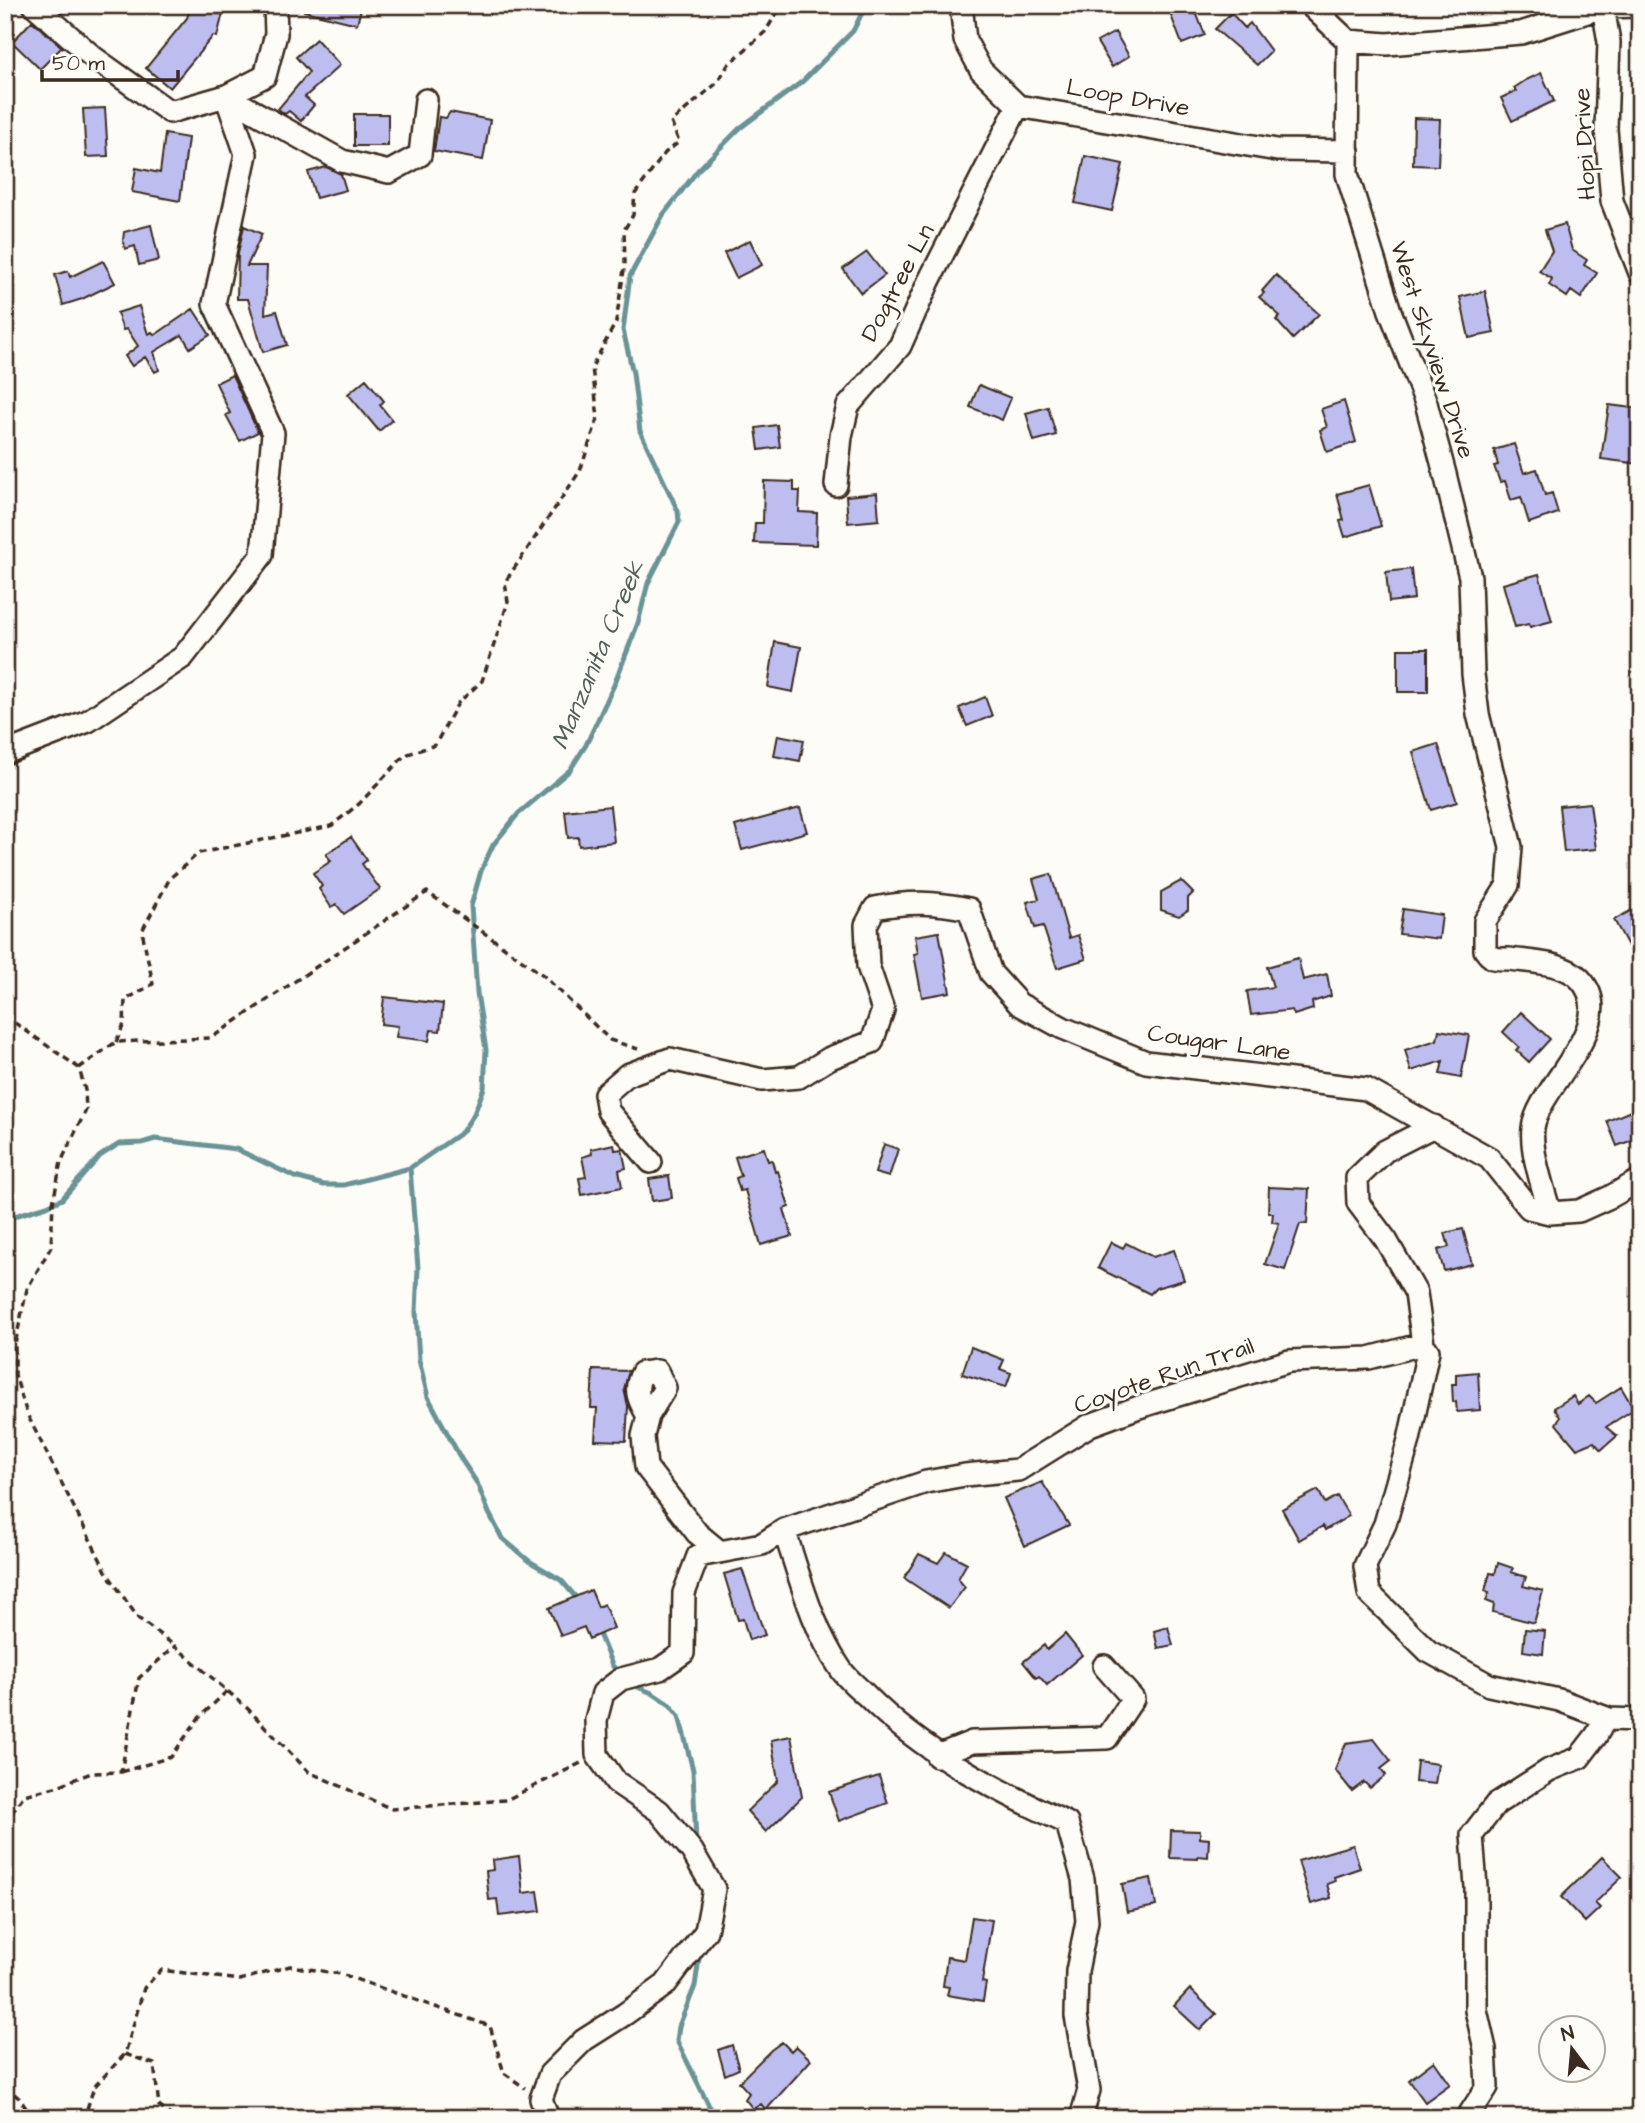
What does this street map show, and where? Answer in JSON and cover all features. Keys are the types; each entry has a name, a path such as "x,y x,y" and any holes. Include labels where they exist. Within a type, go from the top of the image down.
{"street":[{"path":"34,5 93,57 170,112 226,96 265,76 276,34 275,5"},
{"path":"961,5 965,40 981,70 1018,106"},
{"path":"1310,5 1348,41 1387,44 1521,33 1603,7 1640,6"},
{"name":"Hopi Drive","path":"1603,7 1609,41 1606,129 1612,201 1640,273"},
{"name":"West Skyview Drive","path":"1348,41 1347,174 1390,311 1426,402 1470,577 1473,674 1478,714 1511,847 1508,885 1485,920 1485,950 1493,958 1552,964 1579,978 1590,995 1590,1023 1569,1064 1543,1102 1533,1129 1537,1167 1550,1213"},
{"path":"226,96 342,161 389,172 420,155 426,100"},
{"path":"5,753 88,721 183,657 262,555 273,433 214,304 246,154 226,96"},
{"name":"Loop Drive","path":"1018,106 1277,150 1348,151"},
{"name":"Dogtree Ln","path":"836,485 841,436 848,406 900,346 929,281 1018,106"},
{"name":"Cougar Lane","path":"670,1059 762,1080 799,1077 830,1058 872,1042 883,1010 868,965 866,925 875,908 902,902 939,903 969,909 991,973 1019,1004 1063,1028 1146,1062 1366,1089 1489,1158 1529,1208 1550,1213"},
{"path":"651,1162 608,1111 605,1094 626,1075 670,1059"},
{"path":"1434,1126 1385,1151 1357,1178 1358,1203 1386,1240 1416,1293 1426,1348 1409,1440 1385,1524 1365,1566 1369,1593 1428,1651 1489,1685 1559,1700 1606,1718 1640,1720"},
{"path":"1550,1213 1579,1211 1640,1180"},
{"name":"Coyote Run Trail","path":"720,1552 762,1544 784,1530 926,1482 1018,1470 1090,1425 1139,1407 1289,1361 1369,1358 1426,1348"},
{"path":"648,1416 643,1436 646,1467 697,1532 720,1552"},
{"path":"784,1530 810,1609 840,1670 888,1718 937,1755 1067,1823 1083,1879 1087,1921 1077,1982 1076,2016 1089,2090 1081,2118"},
{"path":"545,2108 550,2074 583,2040 665,1985 706,1931 714,1889 692,1850 659,1811 616,1782 597,1755 596,1720 603,1693 621,1679 660,1669 682,1653 684,1593 698,1556 720,1552"},
{"path":"937,1755 972,1742 1107,1738 1133,1699 1104,1666"},
{"path":"1466,2118 1487,2087 1485,2049 1476,2010 1476,1887 1472,1835 1496,1804 1549,1770 1579,1758 1606,1718"}],"path":[{"path":"79,1068 116,1042 124,1024 125,1000 153,984 142,930 170,878 199,853 331,826 359,804 405,755 435,745 458,703 482,681 508,602 505,582 580,471 598,418 592,366 616,322 625,263 624,230 633,215 635,194 666,153 679,142 671,122 718,83 728,65 765,32 782,5"},
{"path":"116,1042 211,1038 427,892 543,975 610,1040 670,1059"},
{"path":"5,1016 79,1068 85,1090 86,1110 61,1162 53,1203 51,1247 27,1289 16,1344 15,1375 27,1414 107,1573 138,1618 246,1707 309,1772 392,1809 506,1800 597,1755"},
{"path":"121,1772 139,1678 175,1646"},
{"path":"5,1823 24,1795 91,1773 121,1772 171,1758 198,1719 227,1691"},
{"path":"5,1860 11,1871 5,1914"},
{"path":"80,2118 86,2112 94,2087 125,2054 144,1989 161,1970 240,1980 290,1966 341,1974 490,2025 504,2073 545,2108"},
{"path":"125,2054 154,2064 159,2106 174,2118"},
{"path":"5,2086 19,2098 33,2118"}],"building":[{"path":"191,5 225,5 217,37 213,36 170,88 146,68 187,18"},
{"path":"305,5 362,5 357,24 304,11"},
{"path":"1167,5 1193,5 1205,35 1182,44"},
{"path":"1231,13 1245,28 1250,23 1271,51 1257,65 1215,29"},
{"path":"32,21 62,47 40,69 12,42"},
{"path":"1115,32 1129,56 1112,67 1097,42"},
{"path":"316,39 340,65 305,97 314,105 301,121 289,111 285,114 278,109 309,72 296,57"},
{"path":"1541,73 1554,101 1512,121 1501,98"},
{"path":"105,108 108,156 86,157 83,109"},
{"path":"450,112 490,120 483,160 434,151 439,117 446,118"},
{"path":"354,114 388,114 388,146 354,146"},
{"path":"1414,118 1440,119 1438,166 1413,165"},
{"path":"165,134 188,138 180,201 132,192 136,168 160,173"},
{"path":"1085,156 1123,164 1112,211 1075,203"},
{"path":"326,167 341,174 346,190 316,198 308,172"},
{"path":"1565,224 1572,250 1587,260 1584,265 1597,273 1581,298 1571,291 1567,297 1549,285 1552,279 1539,271 1552,251 1545,230"},
{"path":"151,225 159,260 139,265 135,246 125,249 124,232"},
{"path":"244,226 262,234 247,266 267,266 265,314 277,311 287,345 263,352 248,299 237,299 238,253"},
{"path":"750,240 762,265 736,278 724,253"},
{"path":"867,252 885,275 861,293 843,269"},
{"path":"103,261 115,283 63,305 55,275 68,271 70,277"},
{"path":"1276,275 1319,314 1293,339 1276,320 1280,316 1259,297"},
{"path":"1485,291 1494,333 1469,338 1460,297"},
{"path":"139,306 148,334 152,332 155,335 193,309 210,335 190,348 182,335 154,352 159,370 155,372 145,357 132,366 125,356 138,346 127,329 123,330 117,313"},
{"path":"232,375 258,432 240,441 226,415 230,413 216,383"},
{"path":"366,379 384,401 380,405 392,420 379,431 348,394"},
{"path":"979,385 1011,398 1002,420 970,407"},
{"path":"1344,401 1356,442 1327,452 1320,430 1327,427 1321,409"},
{"path":"1609,405 1640,409 1640,464 1601,459"},
{"path":"1048,407 1056,435 1034,441 1026,413"},
{"path":"777,425 780,447 759,450 756,428"},
{"path":"1514,444 1524,473 1537,469 1545,495 1552,493 1558,513 1529,523 1521,497 1511,500 1505,481 1500,482 1494,466 1498,465 1494,450"},
{"path":"764,481 794,482 794,491 800,491 799,512 817,513 816,545 754,543 755,523 763,523"},
{"path":"1369,485 1381,526 1345,537 1340,521 1344,520 1337,494"},
{"path":"877,493 879,520 848,523 846,496"},
{"path":"1411,569 1414,599 1389,602 1386,572"},
{"path":"1539,574 1552,621 1530,627 1529,624 1515,627 1503,584"},
{"path":"775,642 801,647 793,692 768,687"},
{"path":"1398,649 1428,649 1428,692 1398,692"},
{"path":"985,697 992,716 967,726 959,708"},
{"path":"778,735 804,740 800,761 774,756"},
{"path":"1438,744 1457,802 1431,810 1413,752"},
{"path":"1590,803 1596,849 1564,852 1559,806"},
{"path":"610,806 614,842 579,846 578,837 568,838 565,811"},
{"path":"800,808 807,832 742,850 735,826"},
{"path":"351,837 367,860 362,864 380,889 344,914 336,904 331,907 319,889 322,886 313,873 331,861 326,854"},
{"path":"1051,874 1069,938 1078,935 1086,959 1057,968 1043,926 1035,928 1027,902 1039,899 1033,879"},
{"path":"1181,881 1193,893 1188,898 1188,910 1179,916 1161,910 1161,892"},
{"path":"1403,909 1442,915 1439,939 1399,934"},
{"path":"1632,910 1640,924 1640,968 1614,920"},
{"path":"939,932 950,992 922,997 914,954 918,953 915,936"},
{"path":"1298,958 1303,980 1327,974 1331,996 1312,1002 1313,1009 1294,1015 1292,1010 1251,1015 1247,991 1273,987 1267,967"},
{"path":"384,997 443,1004 440,1031 431,1030 429,1041 396,1037 398,1026 381,1024"},
{"path":"1521,1012 1550,1039 1529,1062 1516,1050 1519,1047 1503,1032"},
{"path":"1439,1030 1469,1035 1461,1078 1440,1074 1443,1061 1411,1071 1405,1050 1437,1040"},
{"path":"1640,1107 1640,1137 1617,1146 1607,1121"},
{"path":"614,1144 615,1150 622,1149 626,1168 619,1170 622,1187 582,1195 579,1178 586,1177 582,1157 592,1154 591,1149"},
{"path":"884,1144 898,1149 889,1177 875,1173"},
{"path":"764,1148 768,1161 772,1160 775,1172 778,1171 789,1207 784,1209 792,1236 761,1245 745,1190 740,1191 736,1178 741,1176 735,1157"},
{"path":"669,1176 672,1198 652,1201 649,1179"},
{"path":"1269,1187 1309,1189 1307,1224 1300,1224 1285,1270 1265,1264 1279,1223 1272,1222 1273,1213 1268,1213"},
{"path":"1463,1229 1472,1264 1444,1271 1438,1250 1449,1247 1445,1233"},
{"path":"1111,1242 1123,1248 1126,1243 1153,1257 1174,1250 1184,1280 1156,1288 1150,1294 1098,1268"},
{"path":"971,1347 1004,1360 1000,1369 1011,1373 1006,1387 962,1374"},
{"path":"593,1370 629,1371 624,1389 628,1406 626,1441 595,1440 597,1408 591,1408"},
{"path":"1478,1372 1480,1410 1457,1412 1456,1402 1453,1402 1452,1384 1456,1384 1456,1374"},
{"path":"1621,1387 1634,1409 1606,1427 1617,1436 1601,1450 1594,1442 1577,1449 1556,1424 1560,1417 1554,1408 1573,1396 1578,1404 1589,1396 1596,1403"},
{"path":"1042,1482 1069,1525 1025,1546 1004,1498"},
{"path":"1318,1490 1325,1503 1337,1496 1349,1516 1325,1530 1323,1526 1299,1540 1282,1509"},
{"path":"946,1552 967,1563 958,1579 965,1587 949,1608 904,1578 919,1554 938,1563"},
{"path":"1498,1563 1513,1568 1511,1572 1526,1577 1523,1586 1543,1591 1534,1623 1493,1612 1494,1604 1486,1601 1489,1593 1485,1591 1490,1573 1495,1574"},
{"path":"742,1569 765,1635 749,1640 743,1619 738,1620 724,1574"},
{"path":"591,1590 598,1607 604,1604 614,1628 589,1639 584,1627 561,1636 549,1608"},
{"path":"1168,1627 1173,1645 1158,1648 1154,1631"},
{"path":"1525,1629 1545,1631 1543,1654 1523,1651"},
{"path":"1065,1634 1082,1655 1047,1685 1039,1676 1036,1678 1023,1662 1044,1645 1047,1650"},
{"path":"791,1736 802,1797 766,1832 747,1811 778,1781 771,1740"},
{"path":"1374,1739 1391,1761 1381,1769 1386,1775 1370,1788 1364,1782 1352,1791 1335,1770 1346,1743"},
{"path":"1417,1761 1438,1764 1435,1784 1415,1782"},
{"path":"879,1776 888,1803 839,1821 829,1792"},
{"path":"1171,1830 1200,1831 1200,1838 1209,1839 1208,1857 1170,1858"},
{"path":"1353,1845 1360,1868 1334,1877 1335,1881 1327,1884 1331,1898 1311,1904 1298,1861"},
{"path":"519,1856 523,1893 538,1891 541,1911 499,1916 497,1899 489,1900 486,1871 493,1870 492,1860"},
{"path":"1602,1857 1622,1877 1595,1903 1600,1908 1585,1922 1561,1897"},
{"path":"1151,1878 1156,1906 1127,1912 1122,1884"},
{"path":"972,1917 992,1920 982,1982 986,1983 983,2001 947,1995 949,1987 943,1986 947,1957 965,1960"},
{"path":"1190,1989 1216,2014 1200,2030 1174,2006"},
{"path":"782,2042 791,2051 796,2046 811,2060 766,2110 761,2104 753,2109 745,2099 749,2093 739,2082"},
{"path":"732,2045 739,2069 725,2075 718,2050"},
{"path":"1434,2061 1450,2084 1425,2102 1409,2080"}],"waterway":[{"name":"Manzanita Creek","path":"5,1219 62,1199 100,1156 119,1144 142,1143 155,1139 236,1149 295,1177 324,1185 344,1185 410,1168 462,1132 474,1114 484,1088 486,1050 477,993 471,906 481,871 493,845 518,814 570,770 586,745 614,685 638,623 648,583 679,522 678,511 640,431 633,373 623,330 630,276 663,215 698,170 740,128 803,81 853,31 866,5"},
{"path":"410,1168 418,1268 416,1312 419,1360 428,1397 477,1483 502,1538 529,1561 561,1580 579,1601"},
{"path":"597,1629 612,1665 619,1674"},
{"path":"628,1683 652,1693 670,1705 679,1716 693,1770 696,1845"},
{"path":"700,1952 695,1986 679,2026 677,2041 715,2118"}]}
